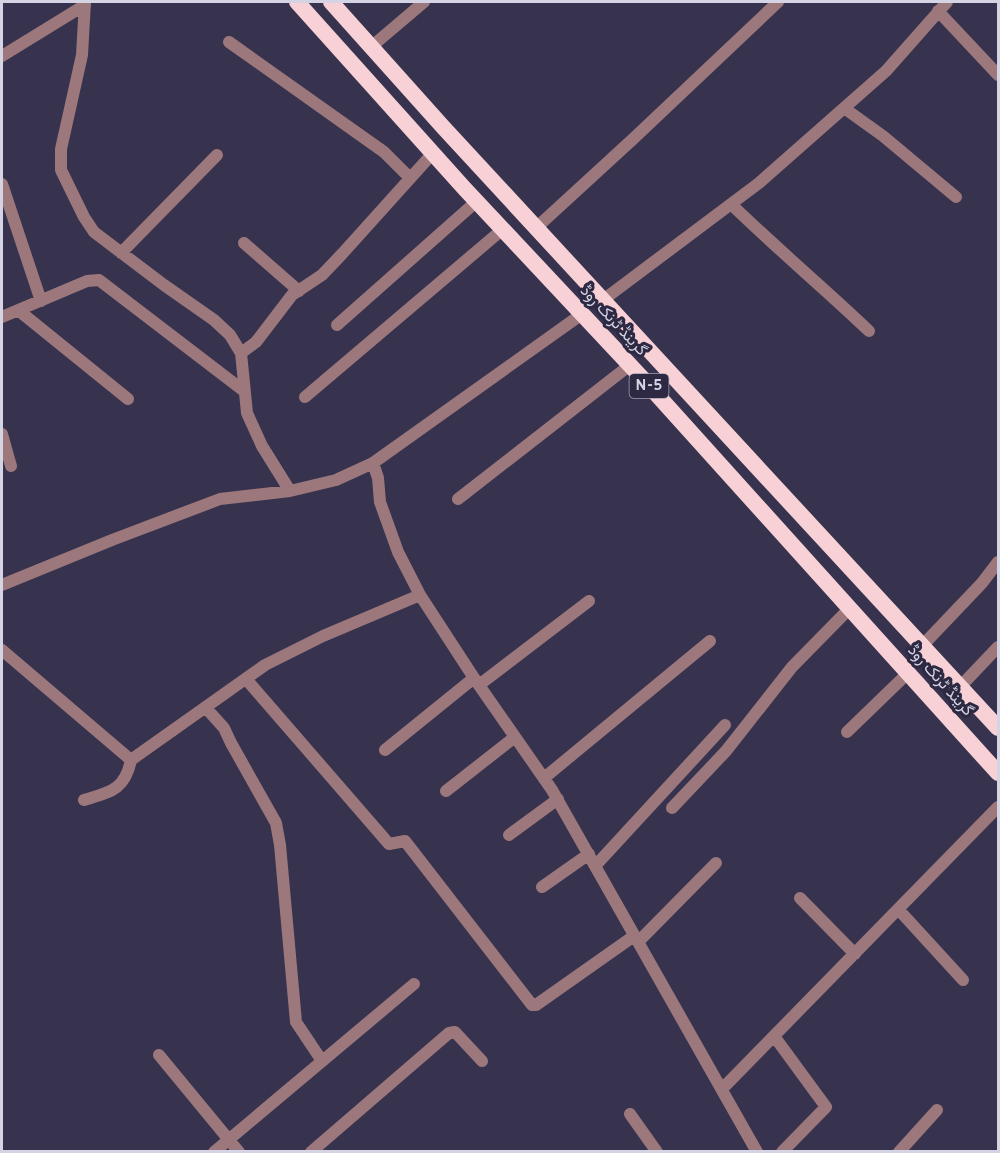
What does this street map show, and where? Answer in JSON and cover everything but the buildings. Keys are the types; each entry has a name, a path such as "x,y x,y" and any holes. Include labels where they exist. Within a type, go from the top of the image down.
{"highway":[{"name":"گرینڈ ٹرنک روڈ","path":"297,2 477,201 630,365 999,773"},
{"name":"گرینڈ ٹرنک روڈ","path":"331,2 536,228 999,728"}],"street":[{"path":"371,47 424,2"},
{"path":"536,228 778,2"},
{"path":"2,56 85,3"},
{"path":"85,3 82,55 61,148 61,170 94,232 214,320 230,335 241,353 247,413 262,446 290,491"},
{"path":"603,300 759,183 886,71 943,6 999,75"},
{"path":"229,42 384,152 410,178"},
{"path":"844,108 883,136 956,196"},
{"path":"241,353 256,342 292,295 322,275 433,153"},
{"path":"121,253 217,155"},
{"path":"2,184 40,301"},
{"path":"337,326 477,201"},
{"path":"731,204 776,248 869,331"},
{"path":"305,397 503,229"},
{"path":"244,243 299,291"},
{"path":"2,317 87,281 99,280 244,391"},
{"path":"18,310 128,399"},
{"path":"2,585 112,540 220,500 290,491 336,480 373,463 582,314"},
{"path":"458,499 630,365"},
{"path":"2,434 11,466"},
{"path":"373,463 378,478 380,502 398,552 420,595 558,799 757,1152"},
{"path":"922,646 999,562"},
{"path":"84,800 117,790 129,772 131,760 265,665 323,636 420,595"},
{"path":"385,750 589,601"},
{"path":"672,808 726,751 792,667 850,608"},
{"path":"544,778 710,640"},
{"path":"960,687 999,647"},
{"path":"2,650 131,760"},
{"path":"847,732 908,673"},
{"path":"246,679 389,844 405,841 532,1005 536,1005 636,939 716,863"},
{"path":"544,778 633,702"},
{"path":"206,708 224,728 276,824 280,845 296,1022 322,1061"},
{"path":"542,887 593,859 725,725"},
{"path":"446,791 515,737"},
{"path":"509,835 558,799"},
{"path":"722,1089 999,807"},
{"path":"800,898 855,954"},
{"path":"898,909 963,980"},
{"path":"214,1152 414,984"},
{"path":"311,1152 449,1033 454,1032 482,1061"},
{"path":"774,1036 826,1107 782,1152"},
{"path":"159,1055 238,1152"},
{"path":"898,1152 937,1110"},
{"path":"630,1114 657,1152"}]}
